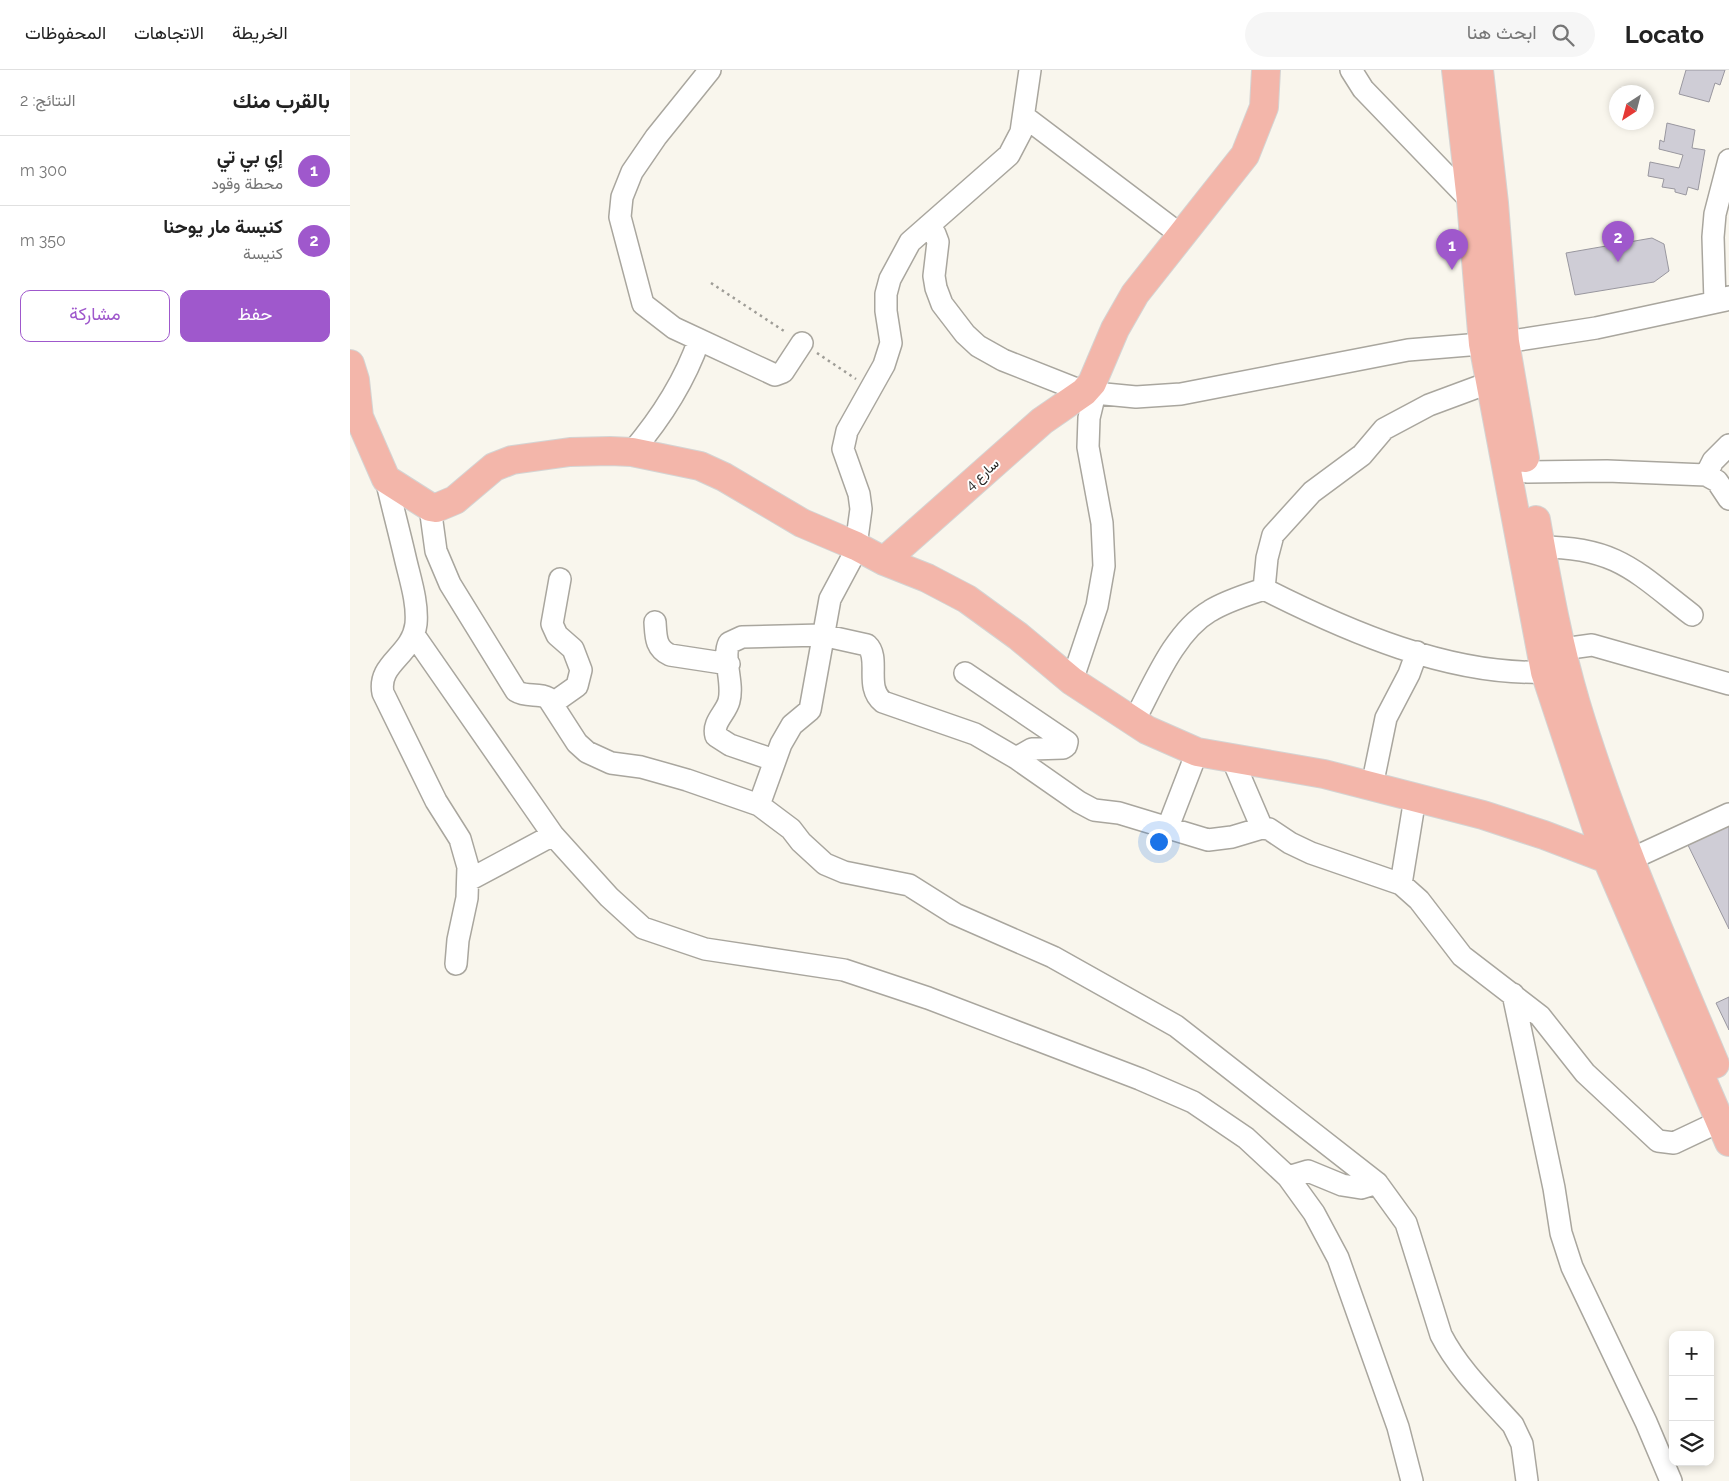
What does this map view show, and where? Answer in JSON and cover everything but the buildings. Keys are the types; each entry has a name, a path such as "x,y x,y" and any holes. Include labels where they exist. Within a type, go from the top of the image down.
{"main road":[{"path":"1089,393 1115,329 1135,294 1234,172 1245,155 1264,106 1266,70"},
{"path":"1456,70 1471,201 1494,343 1527,472 1541,547 1576,704 1618,859"},
{"path":"1479,70 1494,204 1494,343 1491,382 1545,672 1618,859 1727,1120"},
{"path":"350,364 355,380 359,417 386,479 430,507 436,508 455,500 494,467 512,460 570,452 632,452 675,460 724,477 802,523 856,546 884,561 927,578 967,599 1018,636 1072,681 1134,721 1197,752 1324,774 1372,786 1492,818 1618,859"},
{"name":"سارع 4","path":"884,561 1042,421 1089,393"}],"street":[{"path":"710,70 656,137 632,172 622,197 620,217 643,304 674,328 775,374 783,372 802,343"},
{"path":"759,805 774,760 788,731 810,710 817,682 822,634 830,600 853,556 856,546 861,509 859,494 842,449 847,430 884,365 891,343 886,311 886,294 890,279 910,242 1010,154 1022,132 1030,70"},
{"path":"1351,70 1363,89 1471,201"},
{"path":"1025,117 1181,235"},
{"path":"928,226 935,234 938,242 934,276 942,304 965,334 978,346 1003,360 1089,393 1159,397 1408,350 1494,343 1596,328 1725,300 1713,237 1715,214 1729,160"},
{"path":"632,452 677,392 686,375 699,340"},
{"path":"1264,589 1267,558 1273,535 1312,492 1362,455 1384,429 1429,405 1491,382"},
{"path":"1072,681 1097,606 1104,566 1102,523 1088,446 1089,393"},
{"path":"1706,475 1713,461 1729,445"},
{"path":"1527,472 1616,471 1706,475 1717,481 1729,499"},
{"path":"386,479 414,595 416,623 414,635 407,649 383,676 381,683 383,693 436,801 460,839 468,867 468,898 458,940 456,964"},
{"path":"430,507 436,551 461,604 516,691 525,696 543,695 553,703 576,743 598,758 688,780 759,805 791,829 801,842 825,864 844,872 909,885 955,914 1053,957 1176,1026 1377,1183 1406,1222 1441,1335 1456,1363 1513,1425 1519,1436 1527,1481"},
{"path":"1541,547 1570,547 1607,556 1655,585 1692,615"},
{"path":"553,703 577,686 581,670 573,649 557,635 552,624 560,579"},
{"path":"1134,721 1170,655 1197,622 1209,611 1264,589 1346,627 1417,652 1482,669 1545,672"},
{"path":"655,622 658,644 662,651 729,664"},
{"path":"774,760 730,745 716,736 715,726 729,701 728,646 736,639 751,636 822,634 870,648 874,689 876,695 883,702 975,734 1016,758 1079,802 1094,810 1119,813 1208,840 1232,837 1262,828 1269,829 1290,844 1311,853 1401,884 1419,900 1462,956 1544,1020 1585,1073 1605,1090 1654,1139 1662,1143 1674,1143 1727,1120"},
{"path":"414,635 553,835 609,897 643,928 705,949 844,970 928,998 1045,1042 1193,1102 1246,1138 1288,1177 1314,1214 1338,1258 1398,1427 1412,1481"},
{"path":"1563,649 1592,645 1729,684"},
{"path":"1372,786 1386,718 1409,674 1417,652"},
{"path":"965,673 1067,742 1066,746 1062,748 1032,749 1016,758"},
{"path":"1168,827 1197,752"},
{"path":"1232,758 1262,828"},
{"path":"1401,884 1415,798"},
{"path":"1618,859 1729,814"},
{"path":"469,880 553,835"},
{"path":"1513,994 1550,1170 1561,1233 1572,1267 1646,1422 1671,1481"},
{"path":"1288,1177 1308,1171 1342,1185 1361,1188 1377,1183"}],"place":[{"name":"كنيسة مار يوحنا","path":"1618,262"},
{"name":"إي بي تي","path":"1452,270"}]}
